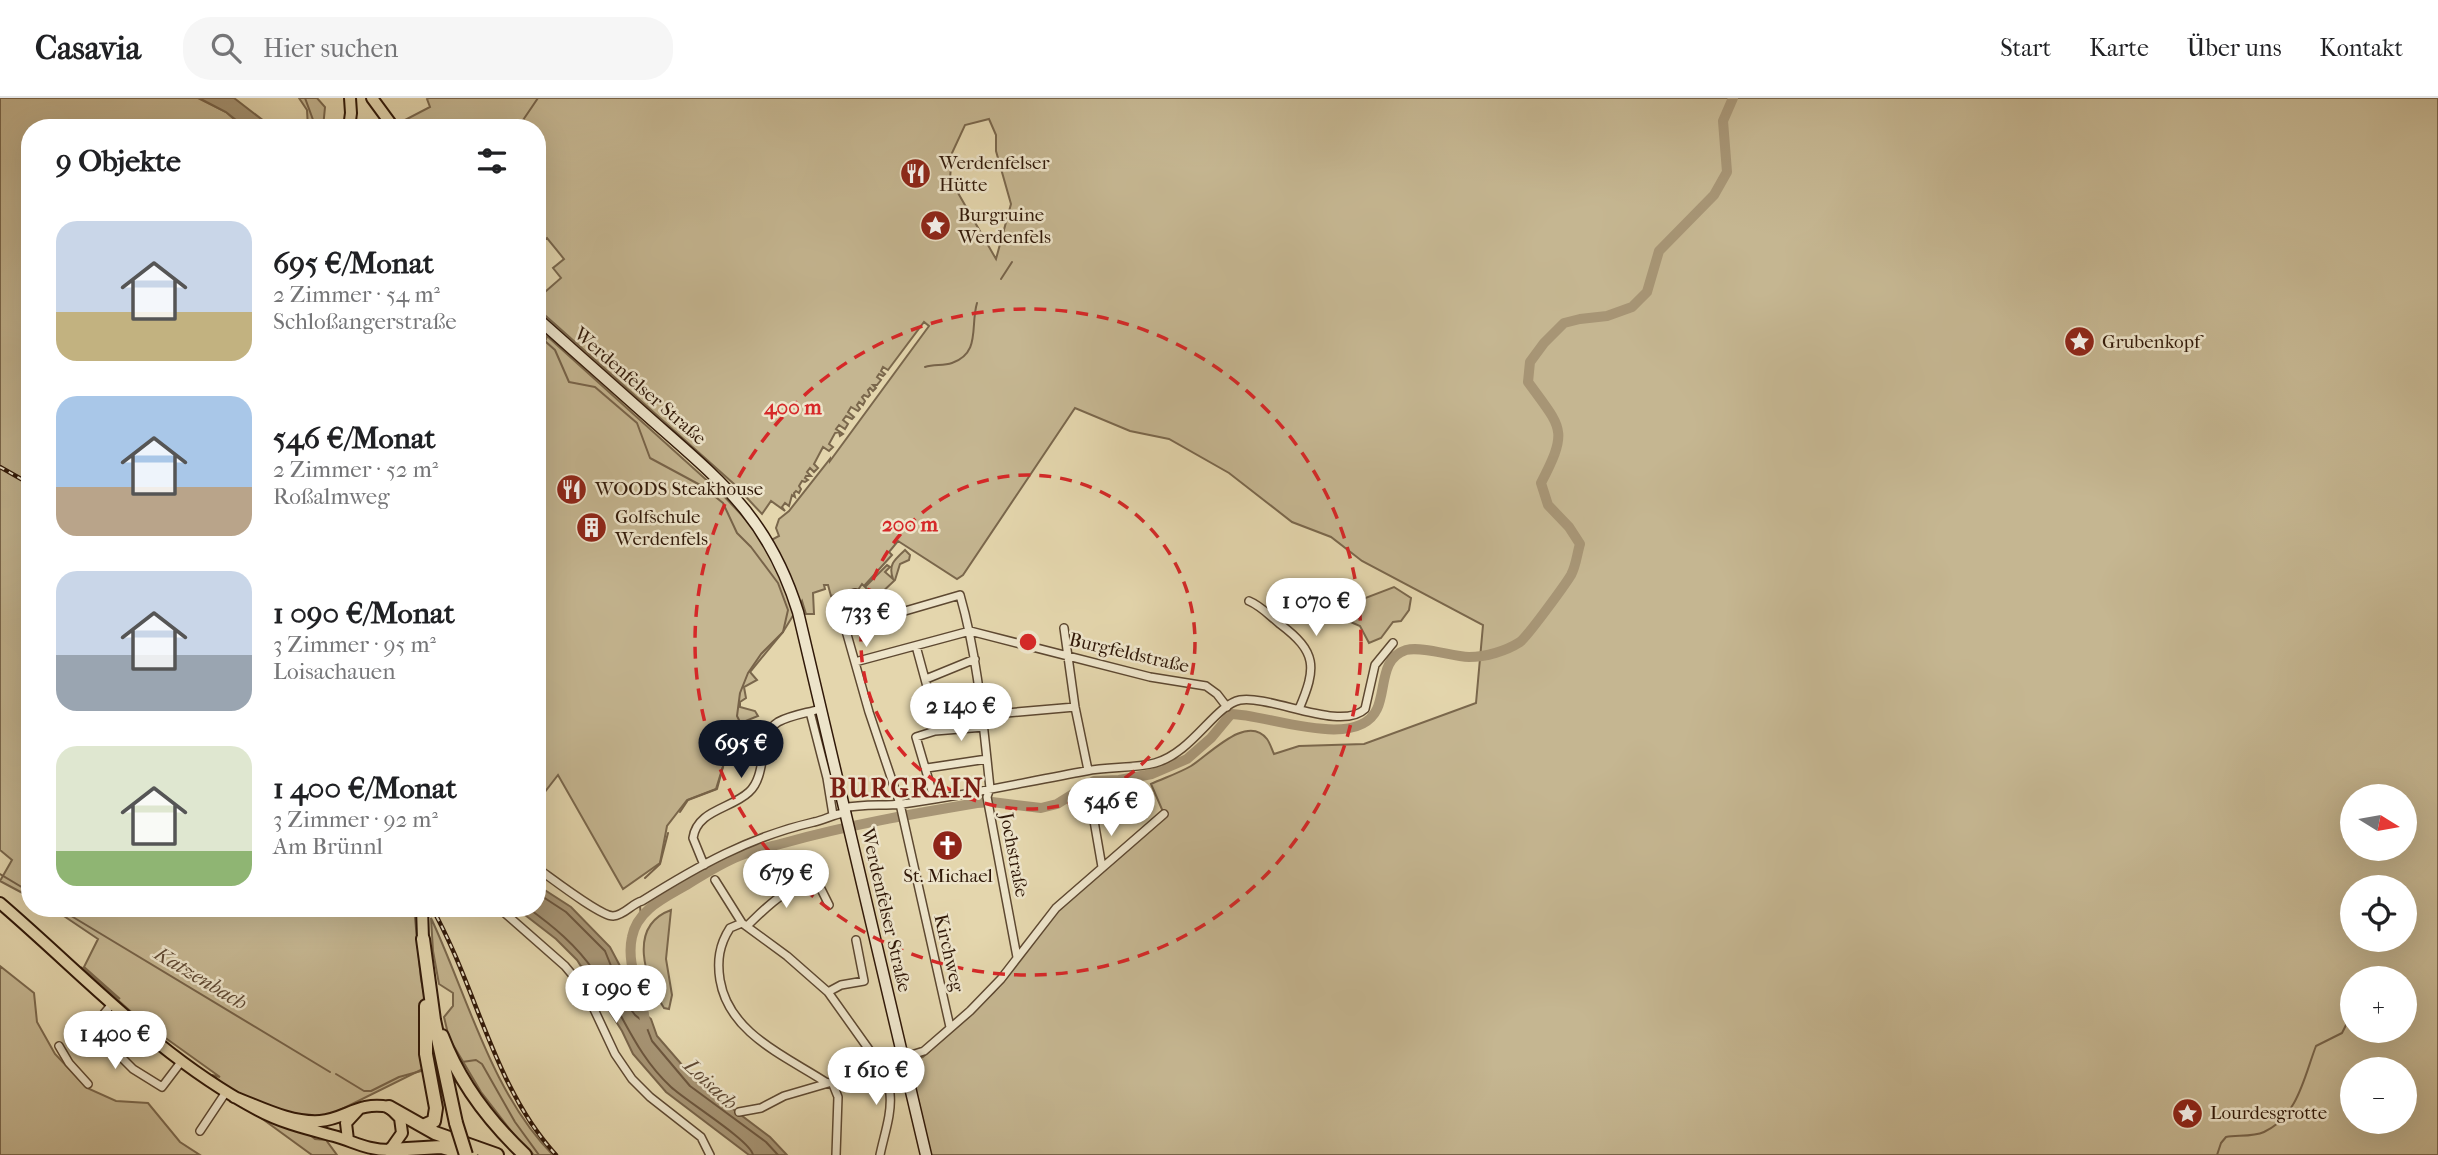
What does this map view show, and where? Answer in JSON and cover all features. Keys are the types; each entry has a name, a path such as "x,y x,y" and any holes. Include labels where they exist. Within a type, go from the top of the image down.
{"highway":[{"path":"423,939 433,1015 456,1123 468,1155"},
{"path":"423,1126 434,1121 436,1112 426,1054 425,1012 428,988"},
{"path":"433,1015 470,1090 506,1136 525,1155"},
{"path":"390,1107 435,1133 497,1155"},
{"path":"388,1152 425,1146 441,1147 468,1155"}],"main road":[{"path":"350,98 350,119"},
{"path":"372,98 387,119"},
{"path":"0,903 181,1062 260,1111 306,1125 362,1147 388,1152 400,1137 403,1126 390,1107 373,1105 306,1125"},
{"path":"422,917 423,939"},
{"path":"348,1140 345,1133 346,1123 360,1108"}],"street":[{"name":"Werdenfelser Straße","path":"546,326 719,480 756,522 788,579 798,612 815,710 844,810 926,1155"},
{"name":"Kirchweg","path":"950,1027 902,812 836,599 855,593 905,611 960,595"},
{"name":"Jochstraße","path":"960,595 970,631 980,688 990,788 987,796 1017,957"},
{"path":"1249,601 1300,639 1307,651 1311,671 1299,709"},
{"path":"1064,628 1075,707 1088,770"},
{"name":"Burgfeldstraße","path":"855,662 970,631 1150,677 1206,686 1217,694 1227,707"},
{"path":"546,874 606,915 614,916 749,841 818,822 858,805 902,812 934,798 1031,783 1088,770 1158,762 1194,740 1234,702 1249,700 1338,716 1354,716 1360,713 1368,700 1375,665 1392,643"},
{"path":"916,646 932,705 935,731"},
{"path":"926,679 975,659"},
{"path":"932,705 980,688"},
{"path":"983,715 1075,707"},
{"path":"704,865 693,838 701,819 734,803 754,786 767,739 774,726 791,716 815,710 833,814"},
{"path":"934,798 916,737 935,731 984,727"},
{"path":"927,768 987,759"},
{"path":"715,880 745,924 828,992 874,1058 884,1061 924,1051 987,995 1056,908 1164,814"},
{"path":"1093,815 1102,867"},
{"path":"830,905 820,887 814,885 801,887 776,899 745,924 730,928 719,950 719,973 723,997 743,1026 763,1044 830,1083 838,1097 835,1155"},
{"path":"509,917 565,966 585,990 615,1054 632,1079 650,1097 701,1137 710,1155"},
{"path":"828,992 841,985 864,981 856,940"},
{"path":"112,1004 92,1028 133,1069 162,1087 181,1062"},
{"path":"59,1046 69,1063 88,1084"},
{"path":"739,1112 761,1108 784,1096 830,1083 874,1058"},
{"path":"880,1155 890,1109 890,1091 884,1074 884,1061"},
{"path":"200,1131 230,1094"},
{"path":"362,1147 373,1155"}],"shaded area":[{"path":"0,98 198,98 234,119 21,119 21,892 0,881 12,860 0,850"},
{"path":"299,98 317,98 325,107 324,119 308,119 307,110"},
{"path":"429,98 2438,98 2438,1155 931,1155 911,1070 912,1062 923,1057 994,992 1058,911 1164,814 1151,784 1191,766 1239,733 1259,732 1267,739 1274,754 1299,746 1364,744 1476,703 1483,625 1362,561 1331,537 1292,522 1229,473 1169,439 1130,431 1075,408 963,575 957,579 898,541 889,552 892,555 858,590 831,596 828,585 824,585 825,589 813,593 814,614 806,614 802,601 783,632 750,672 757,680 744,687 746,698 740,702 740,707 755,711 758,716 743,722 747,732 738,748 724,763 716,789 687,800 667,826 660,863 623,889 558,775 546,790 547,336 722,494 750,524 764,544 779,536 776,528 779,519 789,511 830,461 929,326 924,322 888,370 883,367 881,371 885,374 879,374 877,377 881,380 877,385 873,385 876,388 873,391 870,388 868,390 868,397 862,397 865,401 863,405 859,402 857,405 860,409 858,411 851,407 848,412 854,417 852,419 846,416 843,420 848,424 845,429 839,425 836,429 843,434 840,436 839,432 835,433 829,444 833,447 829,451 823,447 814,464 818,468 814,472 810,468 807,472 811,476 806,476 808,480 802,481 799,493 794,493 795,497 792,495 789,506 785,503 782,507 785,511 771,501 762,514 734,484 546,316 546,291 561,278 553,268 564,259 546,239 546,119 407,119 430,107","holes":["989,119 996,135 996,151 1011,204 996,259 950,179 952,153 965,125"]},
{"path":"905,550 910,555 909,560 900,564 895,580 876,598 865,587 887,565 890,567 885,572 893,579 893,563"},
{"path":"1394,587 1411,598 1409,610 1401,621 1393,622 1381,638 1369,643 1360,626 1346,620 1360,600"},
{"path":"671,910 666,959 672,995 669,1009 664,1008 651,983 646,969 644,941 657,918"},
{"path":"65,917 415,917 421,979 428,1014 445,1058 328,1116 296,1117 244,1097 224,1084 212,1075 220,1077 153,1029 157,1035 81,967 120,999 84,967 98,939"},
{"path":"431,918 497,1074 513,1103 553,1155 534,1155 521,1144 481,1092 449,1038 444,1017 453,1006 453,993 439,984"},
{"path":"0,966 34,993 37,1022 55,1054 87,1088 116,1101 148,1103 180,1142 200,1155 0,1155"},
{"path":"257,1115 309,1134 315,1139 326,1140 337,1155 312,1155"}],"water":[{"path":"199,98 234,98 261,119 235,119"},
{"path":"546,891 571,907 610,947 632,999 651,1019 657,1036 696,1081 770,1137 787,1155 749,1155 666,1092 633,1054 622,1031 577,960 528,917 546,917"}],"waterway":[{"path":"305,98 313,119"},
{"path":"524,119 538,98"},
{"path":"645,1025 631,960 632,937 639,920 659,901 732,859 756,850 832,831 977,803 992,802 1041,808 1057,804 1094,781 1152,774 1187,759 1211,738 1231,714 1310,728 1351,728 1366,722 1377,709 1388,667 1398,654 1406,650 1420,649 1475,657 1496,653 1520,642 1571,575 1580,544 1569,527 1548,505 1541,483 1556,451 1558,430 1548,410 1528,382 1530,362 1564,323 1607,316 1632,307 1647,292 1659,251 1714,195 1727,172 1723,121 1733,98"},
{"path":"1001,279 1012,262"},
{"path":"925,367 952,363 967,353 973,338 977,303"},
{"path":"546,342 555,350 569,382 595,387 637,423 650,458 702,486 723,503 737,533 778,583 788,610 783,632 761,654 748,673 740,693 737,716 744,730 742,742 724,763 717,789 688,800 680,812"},
{"path":"645,878 660,864 668,833"},
{"name":"Katzenbach","path":"0,874 21,887"},
{"path":"640,906 641,917"},
{"name":"Katzenbach","path":"73,917 330,1072"},
{"path":"2217,1155 2226,1137 2260,1134 2276,1125 2298,1095 2316,1046 2340,1034"},
{"name":"Katzenbach","path":"462,1062 476,1060 482,1064 515,1122 539,1155"},
{"name":"Katzenbach","path":"336,1074 364,1091 371,1091 399,1077 421,1071"}],"railway":[{"path":"0,467 21,479"},
{"path":"437,917 516,1099 534,1128 556,1155"}],"place":[{"name":"Werdenfelser Hütte","path":"916,174"},
{"name":"Burgruine Werdenfels","path":"935,226"},
{"name":"Grubenkopf","path":"2079,342"},
{"name":"WOODS Steakhouse","path":"572,489"},
{"name":"Golfschule Werdenfels","path":"592,528"},
{"name":"St. Michael","path":"948,845"},
{"name":"Lourdesgrotte","path":"2187,1113"}],"district":[{"name":"BURGRAIN","path":"907,788"}],"water label":[{"name":"Loisach","path":"711,1084"}]}
